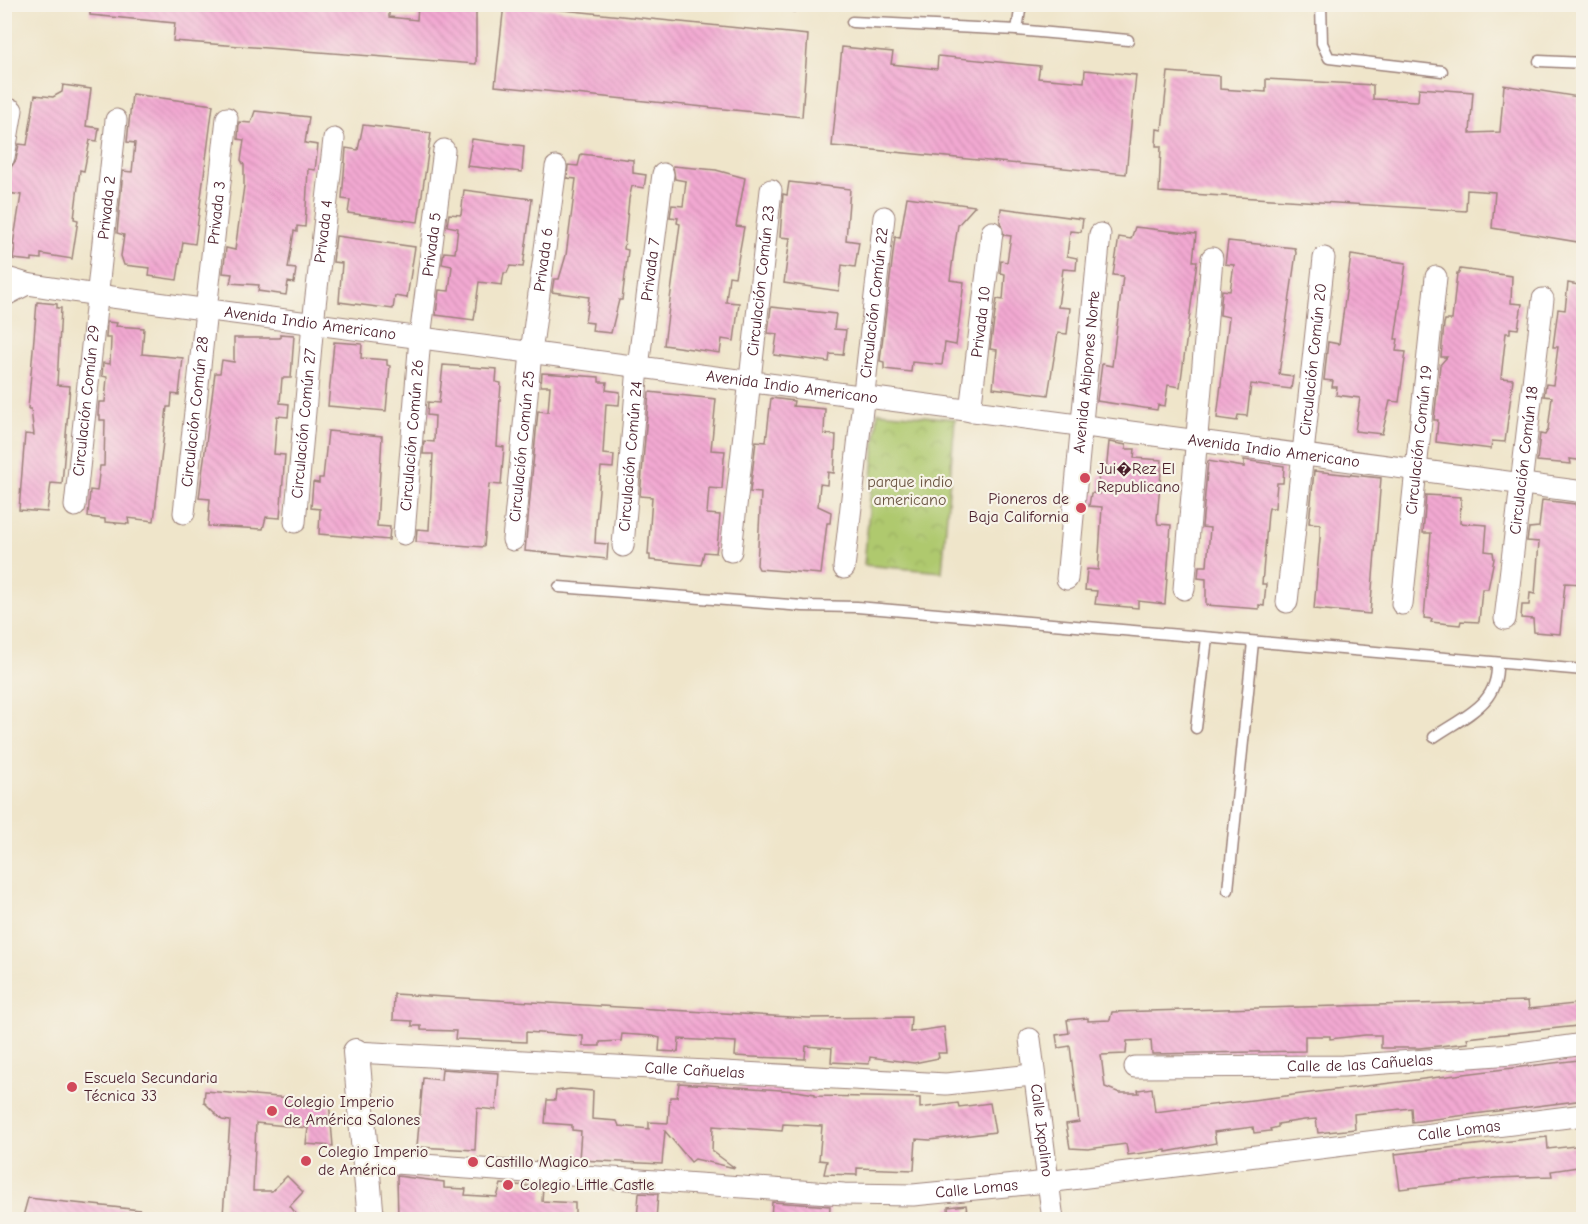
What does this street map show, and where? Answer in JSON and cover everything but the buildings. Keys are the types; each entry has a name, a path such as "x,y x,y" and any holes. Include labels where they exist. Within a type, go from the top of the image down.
{"street":[{"path":"4,157 12,110"},
{"name":"Privada 3","path":"206,309 227,118"},
{"name":"Privada 2","path":"97,295 116,120"},
{"name":"Privada 4","path":"313,323 334,139"},
{"name":"Privada 5","path":"420,338 444,150"},
{"name":"Privada 6","path":"531,352 556,166"},
{"name":"Privada 7","path":"638,367 663,174"},
{"name":"Circulación Común 23","path":"730,551 771,190"},
{"name":"Circulación Común 22","path":"844,568 884,217"},
{"name":"Privada 10","path":"970,411 992,232"},
{"name":"Avenida Abipones Norte","path":"1067,579 1100,234"},
{"path":"1184,589 1212,258"},
{"name":"Circulación Común 20","path":"1287,602 1324,258"},
{"name":"Avenida Indio Americano","path":"4,277 27,284 97,295 1584,492"},
{"name":"Circulación Común 19","path":"1402,604 1436,277"},
{"path":"4,296 27,284"},
{"name":"Circulación Común 29","path":"75,506 97,295"},
{"name":"Circulación Común 18","path":"1505,619 1543,299"},
{"name":"Circulación Común 28","path":"184,513 206,309"},
{"name":"Circulación Común 27","path":"295,522 313,323"},
{"name":"Circulación Común 26","path":"404,534 420,338"},
{"name":"Circulación Común 25","path":"513,540 531,352"},
{"name":"Circulación Común 24","path":"623,546 638,367"},
{"name":"Calle Ixpalino","path":"1030,1039 1032,1075 1053,1220"},
{"name":"Calle de las Cañuelas","path":"1135,1067 1343,1066 1512,1054 1584,1044"},
{"path":"356,1052 370,1220"},
{"name":"Calle Cañuelas","path":"356,1052 935,1083 1032,1075"},
{"name":"Calle Lomas","path":"366,1161 844,1194 914,1195 1047,1182 1584,1115"}],"lane":[{"path":"1017,30 1021,4"},
{"path":"1321,4 1322,43 1329,58 1442,71"},
{"path":"852,22 1017,30 1128,40"},
{"path":"1539,61 1584,63"},
{"path":"559,587 803,606 856,607 1584,670"},
{"path":"1196,728 1207,638"},
{"path":"1228,890 1252,642"},
{"path":"1434,737 1488,700 1497,677 1497,663"}],"green space":[{"name":"parque indio americano","path":"878,412 955,419 942,572 864,565"}],"place":[{"name":"Jui�Rez El Republicano","path":"1085,478"},
{"name":"Pioneros de Baja California","path":"1081,508"},
{"name":"Escuela Secundaria Técnica 33","path":"72,1087"},
{"name":"Colegio Imperio de América Salones","path":"272,1111"},
{"name":"Colegio Imperio de América","path":"306,1161"},
{"name":"Castillo Magico","path":"473,1162"},
{"name":"Colegio Little Castle","path":"508,1185"}]}
